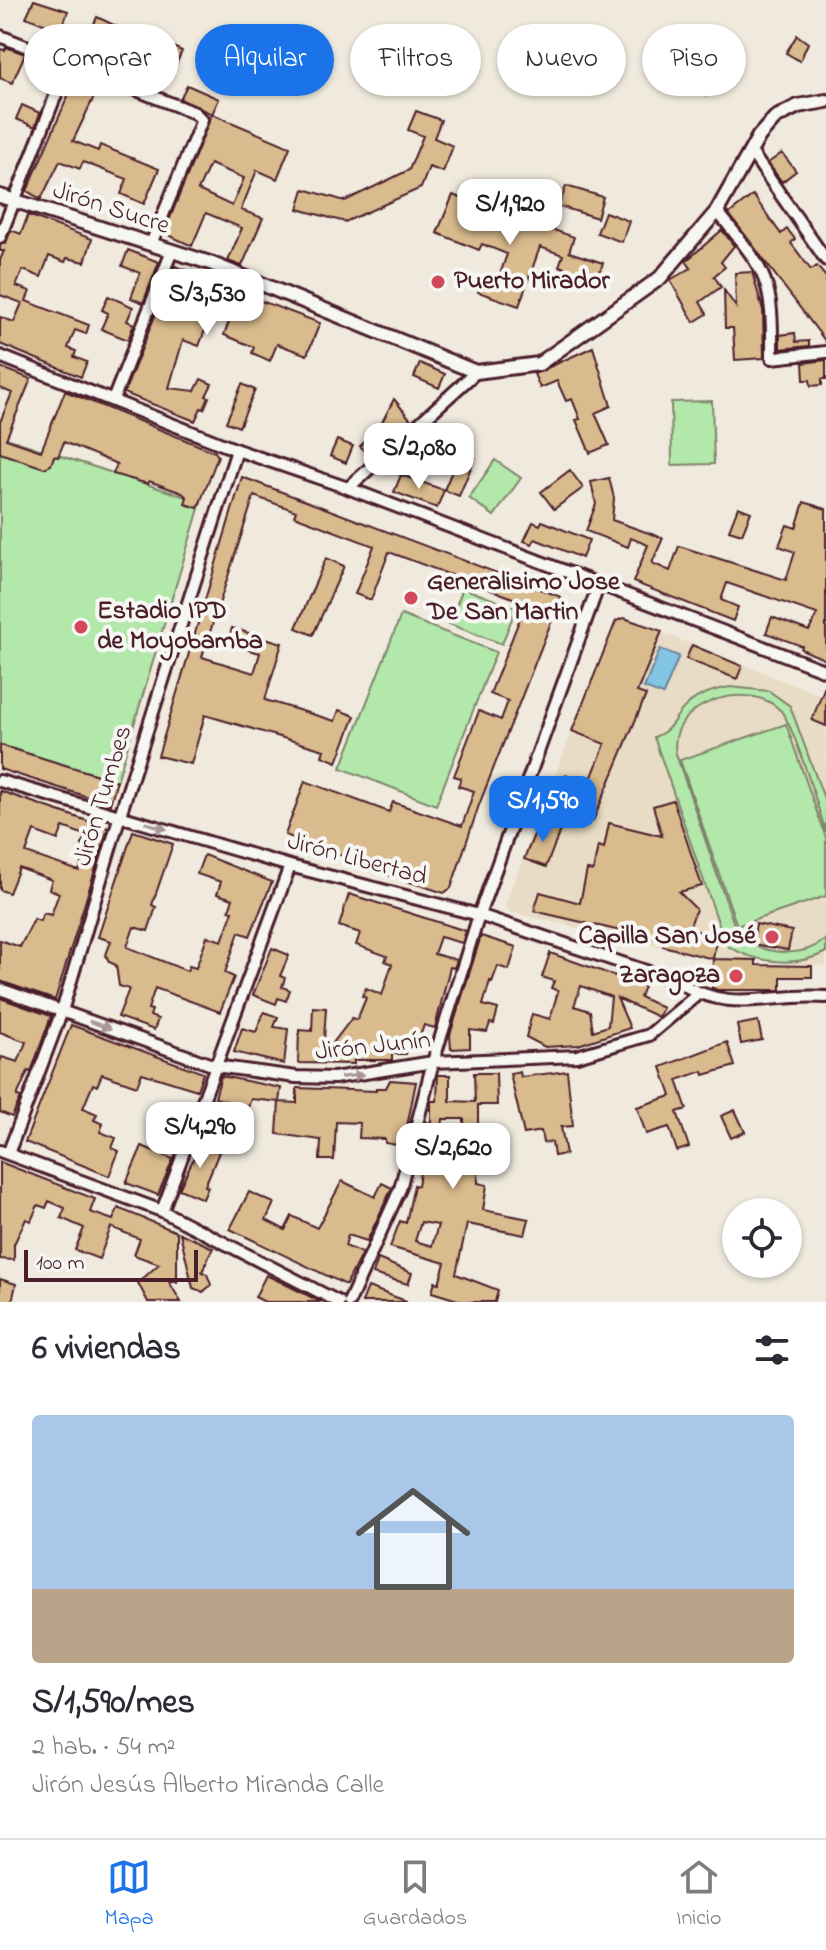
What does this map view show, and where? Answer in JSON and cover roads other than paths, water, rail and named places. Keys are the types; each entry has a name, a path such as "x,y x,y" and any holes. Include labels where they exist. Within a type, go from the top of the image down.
{"street":[{"path":"0,36 24,46"},
{"path":"0,237 56,96"},
{"path":"151,96 195,113 202,120 151,244"},
{"path":"348,488 476,372 539,364 660,278 717,211 775,118 798,106 826,101"},
{"path":"751,152 826,260"},
{"name":"Jirón Sucre","path":"0,196 210,263 476,372"},
{"path":"717,211 759,262 770,286 772,358 826,352"},
{"path":"113,400 172,251"},
{"path":"0,356 237,450 348,488 826,671"},
{"name":"Jirón Tumbes","path":"4,1153 62,1011 120,815 237,450"},
{"path":"349,1302 400,1189 433,1062 479,915 599,584"},
{"name":"Jirón Libertad","path":"0,781 290,866 479,915 679,982 698,994 722,1000 826,997"},
{"path":"162,1211 290,866"},
{"name":"Jirón Junín","path":"0,989 215,1066 296,1077 334,1078 433,1062 577,1056 649,1035 698,994"},
{"path":"4,1153 162,1211 339,1302"}],"water":[{"path":"660,649 679,656 663,695 644,688"}],"place":[{"name":"Puerto Mirador","path":"438,282"},
{"name":"Generalisimo Jose De San Martin","path":"411,598"},
{"name":"Estadio IPD de Moyobamba","path":"81,627"},
{"name":"Capilla San José","path":"772,937"},
{"name":"Zaragoza","path":"736,976"}]}
